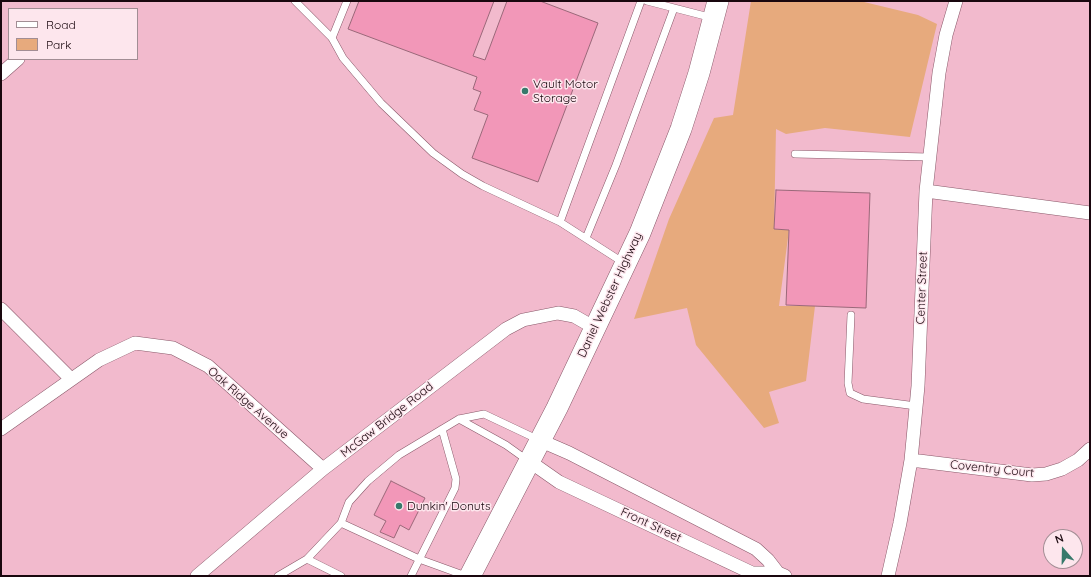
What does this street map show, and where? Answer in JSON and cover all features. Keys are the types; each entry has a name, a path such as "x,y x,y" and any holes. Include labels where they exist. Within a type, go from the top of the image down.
{"main road":[{"name":"Daniel Webster Highway","path":"470,576 529,462 626,264 660,185 681,129 699,73 716,10"}],"street":[{"name":"Center Street","path":"888,576 900,523 911,460 916,406 926,191 938,73 946,35 956,1"},
{"path":"1,74 17,60"},
{"path":"926,191 1090,213"},
{"path":"1,309 71,379"},
{"name":"McGaw Bridge Road","path":"197,576 323,469 499,334 522,320 558,313 574,316 595,328"},
{"name":"Oak Ridge Avenue","path":"1,429 99,360 134,343 173,348 208,366 323,469"},
{"name":"Front Street","path":"539,440 568,453 756,549 781,575"},
{"name":"Coventry Court","path":"911,460 1032,475 1046,474 1062,469 1078,460 1090,449"},
{"name":"Front Street","path":"529,462 559,482 752,573 781,575"}],"lane":[{"path":"295,1 332,38 344,58 381,103 433,153 462,174 483,186 560,222 626,264"},
{"path":"332,38 347,1"},
{"path":"560,222 641,1"},
{"path":"647,1 674,8 716,10"},
{"path":"586,238 616,165 674,8"},
{"path":"795,154 929,157"},
{"path":"851,315 848,383 850,393 863,399 916,406"},
{"path":"278,576 307,559 342,522 349,502 368,481 399,455 459,419 484,414 539,440"},
{"path":"459,419 506,445 529,462"},
{"path":"411,576 455,488 456,479 442,429"},
{"path":"342,522 420,559 466,576"},
{"path":"307,559 341,576"}],"green space":[{"path":"751,1 860,1 918,15 937,24 910,137 825,128 786,134 776,129 774,229 789,230 779,306 815,306 806,381 769,392 779,423 764,428 696,345 687,308 634,319 669,219 714,118 733,115"}],"building":[{"name":"Vault Motor Storage","path":"359,1 494,1 473,56 485,60 507,1 540,1 598,23 538,182 472,158 488,115 474,110 481,92 473,89 477,77 348,29"},
{"path":"776,190 870,193 866,308 786,305 789,230 774,229"},
{"name":"Dunkin' Donuts","path":"391,481 425,498 409,530 400,525 394,538 380,532 386,521 374,515"}],"place":[{"name":"Vault Motor Storage","path":"525,91"},
{"name":"Dunkin' Donuts","path":"399,506"}]}
